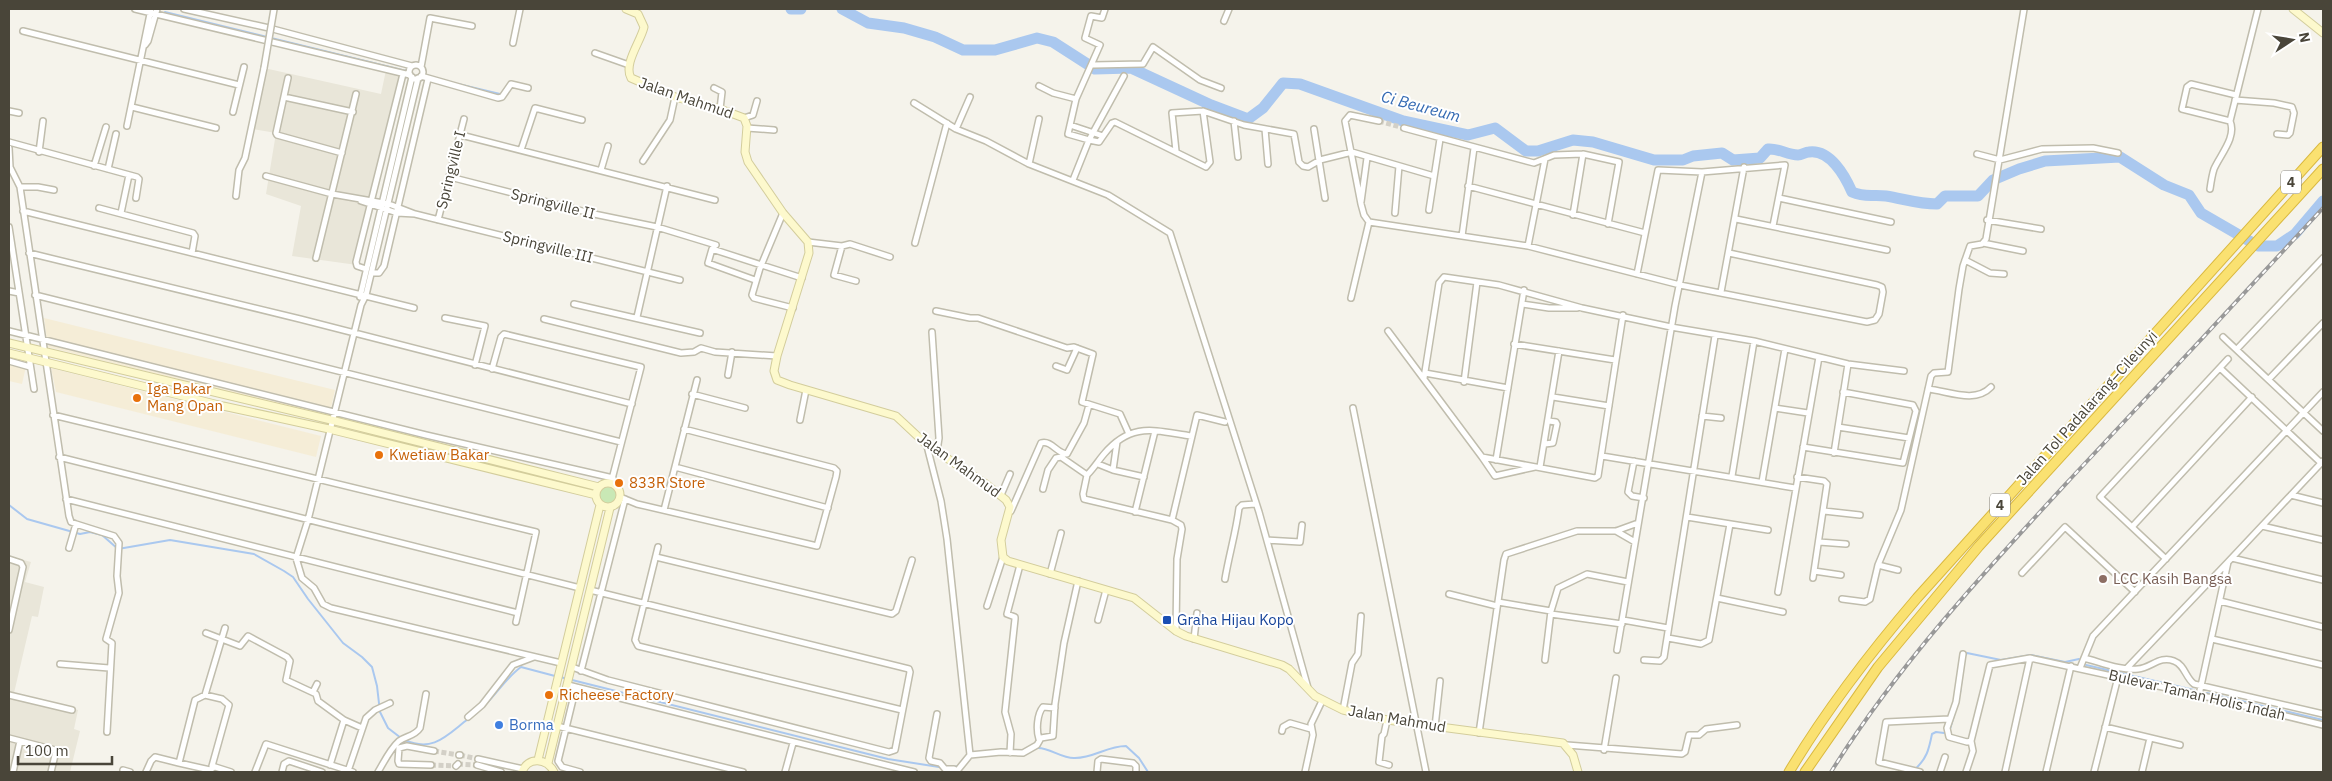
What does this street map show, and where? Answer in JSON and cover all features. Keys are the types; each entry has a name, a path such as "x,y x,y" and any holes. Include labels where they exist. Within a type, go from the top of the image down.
{"highway":[{"name":"Jalan Tol Padalarang–Cileunyi","path":"1788,772 1825,716 1878,644 2016,486 2323,147"},
{"name":"Jalan Tol Padalarang–Cileunyi","path":"1805,772 1868,681 1929,604 1979,546 2323,169"}],"main road":[{"name":"Jalan Mahmud","path":"626,9 640,12 644,27 629,65 628,74 633,80 675,97 720,109 744,118 747,128 745,152 748,162 783,213 808,242 809,253 777,356 774,371 777,380 890,413 927,445 1000,495 1008,503 1010,512 1001,540 1003,557 1020,565 1134,598 1173,629 1194,639 1282,664 1322,701 1343,710 1418,725 1557,742 1567,746"},
{"path":"2293,9 2323,33"},
{"path":"9,343 198,390 331,420 598,487 612,481 619,489 623,498 610,508 600,505"},
{"path":"9,353 596,495"},
{"path":"538,760 600,505 596,495 598,487"},
{"path":"548,763 561,727 590,590 610,508"},
{"path":"1567,746 1575,758 1578,772"},
{"path":"522,770 528,763 538,760 548,763 554,772"}],"street":[{"path":"135,9 153,11 498,98 502,97 511,84 528,88"},
{"path":"184,9 421,67"},
{"path":"236,196 239,170 245,158 274,9"},
{"path":"513,43 520,9"},
{"path":"1105,9 1102,18 1091,17 1085,38 1100,45 1093,65 1076,99 1068,134 1099,142 1113,122 1206,167 1210,164 1203,111"},
{"path":"1224,21 1230,9"},
{"path":"1983,243 1986,239 1987,220 2000,160 2024,9"},
{"path":"2210,189 2214,169 2225,149 2232,128 2230,120 2258,9"},
{"path":"128,126 144,45 148,42 153,11"},
{"path":"472,26 430,18 421,67 423,72 366,269 361,305 333,411 308,520 296,558 302,578 314,588 326,606 561,663"},
{"path":"258,38 260,27"},
{"path":"23,31 239,85"},
{"path":"1093,65 1141,64 1153,47 1194,76 1221,88"},
{"path":"595,52 629,65"},
{"path":"363,295 372,273 411,76 409,70 412,66"},
{"path":"233,112 244,67"},
{"path":"366,269 357,266 356,262 403,74"},
{"path":"1073,180 1092,132 1109,106 1124,76"},
{"path":"288,78 277,135 342,153"},
{"path":"372,273 379,273 384,266 428,80"},
{"path":"2230,120 2182,109 2187,87 2191,84 2236,98 2274,103 2292,108 2294,113 2290,133 2288,135 2278,134"},
{"path":"1039,86 1054,93 1076,99"},
{"path":"714,88 722,92 720,109"},
{"path":"316,258 356,94"},
{"path":"284,97 353,112"},
{"path":"643,161 670,120 675,97"},
{"path":"956,128 970,97"},
{"path":"744,118 754,115 757,101"},
{"path":"914,103 948,124 992,144 1029,164 1108,195 1170,233 1205,338 1267,540 1308,690"},
{"path":"132,107 216,128"},
{"path":"521,150 535,108 582,120"},
{"path":"9,111 19,113"},
{"path":"1176,151 1172,113 1203,111 1265,129 1294,134 1299,162 1303,166 1308,167 1320,160 1352,152 1367,158 1434,176"},
{"path":"1379,122 1348,116 1345,121 1361,204 1364,215 1369,222 1528,246 1680,285 1867,322 1874,320 1879,314 1883,289 1878,285 1729,253"},
{"path":"1029,164 1039,118"},
{"path":"39,152 43,120"},
{"name":"Springville I","path":"438,220 464,120"},
{"path":"1234,121 1238,157"},
{"path":"915,243 948,124"},
{"path":"1070,126 1103,136"},
{"path":"94,166 106,127"},
{"path":"747,128 774,130"},
{"path":"1404,128 1534,163 1554,155 1583,154 1619,162 1608,224"},
{"path":"1265,129 1268,164"},
{"path":"1314,129 1325,198"},
{"path":"108,169 116,134"},
{"path":"461,135 667,186 715,200"},
{"path":"1428,210 1440,139"},
{"path":"9,142 39,152 139,178 136,198"},
{"path":"600,170 608,146"},
{"path":"9,148 9,167 20,187 68,516 75,526 114,536 120,549 117,576 118,593 106,639 112,643 109,668 107,732"},
{"path":"1462,236 1474,148"},
{"path":"1977,154 2000,160 2042,150 2093,148 2118,153"},
{"path":"1573,215 1583,154"},
{"path":"1361,204 1367,158"},
{"path":"1528,246 1545,159"},
{"path":"1637,274 1658,170 1702,172 1785,165 1773,226"},
{"path":"1395,213 1399,166"},
{"path":"1721,292 1744,167"},
{"path":"1617,650 1638,523 1644,498 1671,327 1702,172"},
{"path":"121,213 129,175"},
{"path":"266,176 332,194 356,198 385,207 397,214 415,214"},
{"name":"Springville II","path":"450,177 594,214 657,227 716,245"},
{"path":"637,318 667,186"},
{"path":"1468,186 1536,206 1645,233"},
{"path":"20,187 38,187 54,190"},
{"path":"1778,198 1891,222"},
{"path":"385,207 398,207 415,214"},
{"path":"99,208 193,233 195,236 192,253"},
{"path":"23,211 414,308"},
{"path":"783,213 755,280 752,295 754,298 793,308"},
{"name":"Springville III","path":"415,214 680,280"},
{"path":"1736,218 1887,250"},
{"path":"1987,220 2041,229"},
{"path":"1351,298 1369,222"},
{"path":"9,227 10,250 34,389"},
{"path":"808,242 842,246 850,244 890,257"},
{"path":"1842,599 1865,602 1870,599 1878,565 1901,510 1932,373 1948,372 1959,288 1970,246 1983,243 2023,251"},
{"path":"842,246 834,275 856,281"},
{"path":"755,280 708,263 712,249 802,278"},
{"path":"29,254 354,333 632,404"},
{"path":"2237,349 2323,258"},
{"path":"1965,260 1990,273 2004,274"},
{"path":"1424,376 1440,281 1444,277 1524,290 1582,308 1623,315 1715,336 1754,341 1848,364 1904,371"},
{"path":"1464,382 1477,282"},
{"path":"9,290 19,294"},
{"path":"1496,460 1524,290"},
{"path":"35,295 621,442"},
{"path":"574,304 700,333"},
{"path":"1522,304 1549,308 1582,308"},
{"path":"936,310 978,318 1067,348 1077,348 1093,354 1081,400 1089,405 1120,414 1129,434"},
{"path":"1482,457 1595,478 1598,476 1623,315"},
{"path":"445,318 485,326 475,365"},
{"path":"544,319 681,354 694,352 702,348 777,356"},
{"path":"2269,379 2323,323"},
{"path":"9,331 612,481 641,370 639,365 504,334 501,338 492,369"},
{"path":"1388,331 1424,376 1495,476 1538,467"},
{"path":"932,332 938,438 937,451"},
{"path":"1644,660 1663,659 1668,638 1668,628 1715,336"},
{"path":"2223,337 2323,431"},
{"path":"1732,476 1754,341"},
{"path":"1514,344 1616,360"},
{"path":"1056,366 1067,370 1077,348"},
{"path":"1762,482 1785,349"},
{"path":"1538,467 1545,444 1553,443 1557,424 1556,422 1549,421 1559,351"},
{"path":"728,375 732,352"},
{"path":"1778,592 1819,357"},
{"path":"2166,560 2100,497 2228,359"},
{"path":"9,362 30,367"},
{"path":"1834,453 1848,364"},
{"path":"2127,668 2322,463 2285,432 2252,397 2220,368"},
{"path":"1424,376 1508,388"},
{"path":"198,390 202,379"},
{"path":"664,510 697,380"},
{"path":"1928,389 1972,396 1985,394 1991,387"},
{"path":"800,420 806,390"},
{"path":"1843,392 1913,406 1916,411 1904,463"},
{"path":"2080,668 2093,636 2323,392"},
{"path":"692,394 745,408"},
{"path":"1553,397 1609,406"},
{"path":"2132,527 2252,397"},
{"path":"1010,512 1041,443 1048,443 1064,455 1067,454 1084,423 1089,405"},
{"path":"1353,408 1426,772"},
{"path":"1775,408 1808,413"},
{"path":"53,415 536,532 516,622"},
{"path":"1172,520 1197,415 1225,422"},
{"path":"1702,416 1721,418"},
{"path":"1838,427 1909,438"},
{"path":"571,679 582,671 623,498 815,547 837,475 834,468 684,429"},
{"path":"1173,629 1181,526 1172,520 1084,500 1083,494 1087,474 1098,464 1104,454 1129,434 1144,429 1192,436"},
{"path":"1135,512 1154,431"},
{"path":"424,444 426,434"},
{"path":"1113,470 1117,442"},
{"path":"927,445 948,539 968,757 958,771 945,769 940,763 931,761 929,758 937,714"},
{"path":"1803,446 1834,453 1912,464"},
{"path":"1602,456 1732,476 1795,488"},
{"path":"59,457 580,588"},
{"path":"1043,489 1047,473 1056,458 1061,457 1087,474"},
{"path":"1634,461 1628,492 1632,496 1644,498"},
{"path":"1098,464 1113,470 1144,476"},
{"path":"675,467 828,508"},
{"path":"1000,495 1010,474"},
{"path":"1797,477 1826,483 1824,511 1813,578"},
{"path":"2292,494 2323,503"},
{"path":"66,499 518,613"},
{"path":"1225,579 1240,505 1255,504"},
{"path":"1824,511 1860,515"},
{"path":"1687,517 1768,530"},
{"path":"1480,733 1506,554 1583,529 1616,531 1638,523"},
{"path":"1668,638 1701,644 1708,642 1730,524"},
{"path":"1267,540 1300,542 1302,525"},
{"path":"69,548 75,526"},
{"path":"2262,526 2323,540"},
{"path":"2022,573 2062,528 2067,527 2135,592"},
{"path":"1616,531 1635,542"},
{"path":"1050,574 1061,533"},
{"path":"1819,542 1846,544"},
{"path":"658,547 635,640 638,646 902,710"},
{"path":"656,557 892,614 896,611 912,560"},
{"path":"987,606 1003,557"},
{"path":"9,559 21,563 23,567 12,607 9,630"},
{"path":"2230,560 2323,580"},
{"path":"2199,695 2230,560"},
{"path":"1010,753 1011,734 1004,712 1015,617 1007,614 1020,565"},
{"path":"1878,565 1898,570"},
{"path":"1814,570 1841,575"},
{"path":"1545,660 1551,613 1558,588 1590,574 1628,582"},
{"path":"1039,739 1053,736 1064,643 1078,581"},
{"path":"582,671 608,680 891,752 895,750 910,672 909,669 590,590"},
{"path":"1098,620 1106,590"},
{"path":"1449,594 1551,613 1668,628"},
{"path":"1717,598 1783,612"},
{"path":"2220,601 2323,627"},
{"path":"1194,639 1197,612"},
{"path":"1343,710 1352,663 1358,654 1361,616"},
{"path":"205,695 225,628"},
{"path":"206,633 242,646 248,636 287,657 290,662 286,680 318,695 318,701 344,720 362,728"},
{"path":"2212,639 2323,665"},
{"path":"1963,654 1958,689 1947,728 1948,735 1968,742 1971,740"},
{"path":"468,717 482,706 513,665 534,657"},
{"path":"1966,772 1973,751 1971,740 1991,665 2030,658 2005,772"},
{"name":"Bulevar Taman Holis Indah","path":"2030,658 2199,695 2323,725"},
{"name":"Bulevar Taman Holis Indah","path":"2084,658 2127,668 2140,669 2159,660 2172,660 2182,667 2191,681 2201,685 2323,714"},
{"path":"60,664 109,668"},
{"path":"2046,772 2071,666"},
{"path":"2094,772 2118,677"},
{"path":"1604,750 1616,678"},
{"path":"571,679 793,742 914,772"},
{"path":"1434,726 1440,681"},
{"path":"313,692 317,684"},
{"path":"378,772 391,750 399,741 417,733 420,728 426,694"},
{"path":"179,763 195,700 205,695 222,699 229,705 213,768"},
{"path":"9,696 72,710"},
{"path":"1305,772 1313,735 1312,729 1315,713 1322,701"},
{"path":"255,772 266,744 351,772 366,718 375,710 390,703"},
{"path":"968,757 1001,752 1026,752 1037,745 1040,710 1043,707 1055,708"},
{"path":"330,765 344,720"},
{"path":"1387,720 1382,736 1379,762 1389,765"},
{"path":"1915,771 1879,762 1886,722 1949,720"},
{"path":"1282,732 1283,726 1290,723 1312,729"},
{"path":"1567,746 1682,754 1685,752 1690,735 1699,735 1704,730 1714,727 1737,725"},
{"path":"580,772 562,767 558,761 561,727 743,772"},
{"path":"2105,727 2180,745"},
{"path":"9,738 63,752"},
{"path":"2142,772 2150,738"},
{"path":"13,772 20,742"},
{"path":"785,772 793,742"},
{"path":"431,765 399,764 399,748 407,746 434,751"},
{"path":"51,772 56,751"},
{"path":"146,772 155,757 210,770 213,768 231,772"},
{"path":"1940,772 1945,757"},
{"path":"1096,772 1098,762 1101,759 1134,763 1136,772"},
{"path":"282,772 284,764 289,761 322,772"},
{"path":"484,770 486,761"},
{"path":"501,772 484,770 477,762 486,761 522,770"},
{"path":"123,770 130,772"}],"shaded area":[{"path":"264,68 381,94 386,70 403,74 357,265 292,256 301,206 266,194 276,133 252,129"},
{"path":"44,318 335,390 329,417 48,347"},
{"path":"9,358 27,362 22,384 9,381"},
{"path":"51,368 321,436 316,457 56,392"},
{"path":"9,556 31,562 25,582 44,587 38,617 32,616 14,693 78,710 74,729 80,731 70,772 9,772"}],"green space":[{"path":"608,487 615,490 618,497 615,504 608,507 601,504 598,497 601,490"}],"waterway":[{"name":"Ci Beureum","path":"791,9 801,9"},
{"name":"Ci Beureum","path":"842,9 868,23 904,28 935,37 963,50 995,50 1037,38 1053,42 1095,69 1131,68 1211,105 1248,119 1263,108 1283,83 1300,84 1403,121 1468,135 1495,128 1526,151 1538,151 1573,140 1593,142 1654,160 1683,160 1693,156 1722,153 1733,160 1760,158 1768,149 1798,155 1817,152 1830,159 1836,165 1852,192 1861,195 1886,196 1930,204 1937,204 1945,196 1978,196 1993,180 2045,161 2120,157 2164,185 2189,195 2201,213 2258,246 2277,246 2295,234 2323,201"},
{"path":"165,12 406,71"},
{"path":"458,84 500,94"},
{"path":"9,505 27,519 80,534 90,532 102,535 118,549 170,540 254,554 284,571 293,577 343,643 372,667 377,686 380,712 388,728 401,738"},
{"path":"1965,656 1967,653 2001,660 2031,655 2065,662 2079,659"},
{"path":"1960,693 1964,661"},
{"path":"2086,665 2194,690"},
{"path":"474,715 521,667 555,676"},
{"path":"560,677 888,759 939,767"},
{"path":"2207,693 2323,720"},
{"path":"1950,729 1955,712"},
{"path":"405,740 415,743 432,743 446,736 468,719"},
{"path":"1914,770 1927,754 1932,734 1936,732 1944,733"},
{"path":"1037,748 1046,749 1065,757 1075,758 1126,746 1139,758 1148,772"},
{"path":"972,757 994,755"},
{"path":"1009,755 1019,755"},
{"path":"953,767 959,766 963,761"}],"tunnel":[{"path":"1379,121 1404,128"},
{"path":"434,751 459,755"},
{"path":"460,755 478,759"},
{"path":"458,764 477,765"},
{"path":"431,765 456,766"}],"railway":[{"path":"1831,772 1857,732 1915,655 1977,581 2323,208"}],"place":[{"name":"Iga Bakar Mang Opan","path":"137,398"},
{"name":"Kwetiaw Bakar","path":"379,455"},
{"name":"833R Store","path":"619,483"},
{"name":"LCC Kasih Bangsa","path":"2103,579"},
{"name":"Graha Hijau Kopo","path":"1167,620"},
{"name":"Richeese Factory","path":"549,695"},
{"name":"Borma","path":"499,725"}]}
